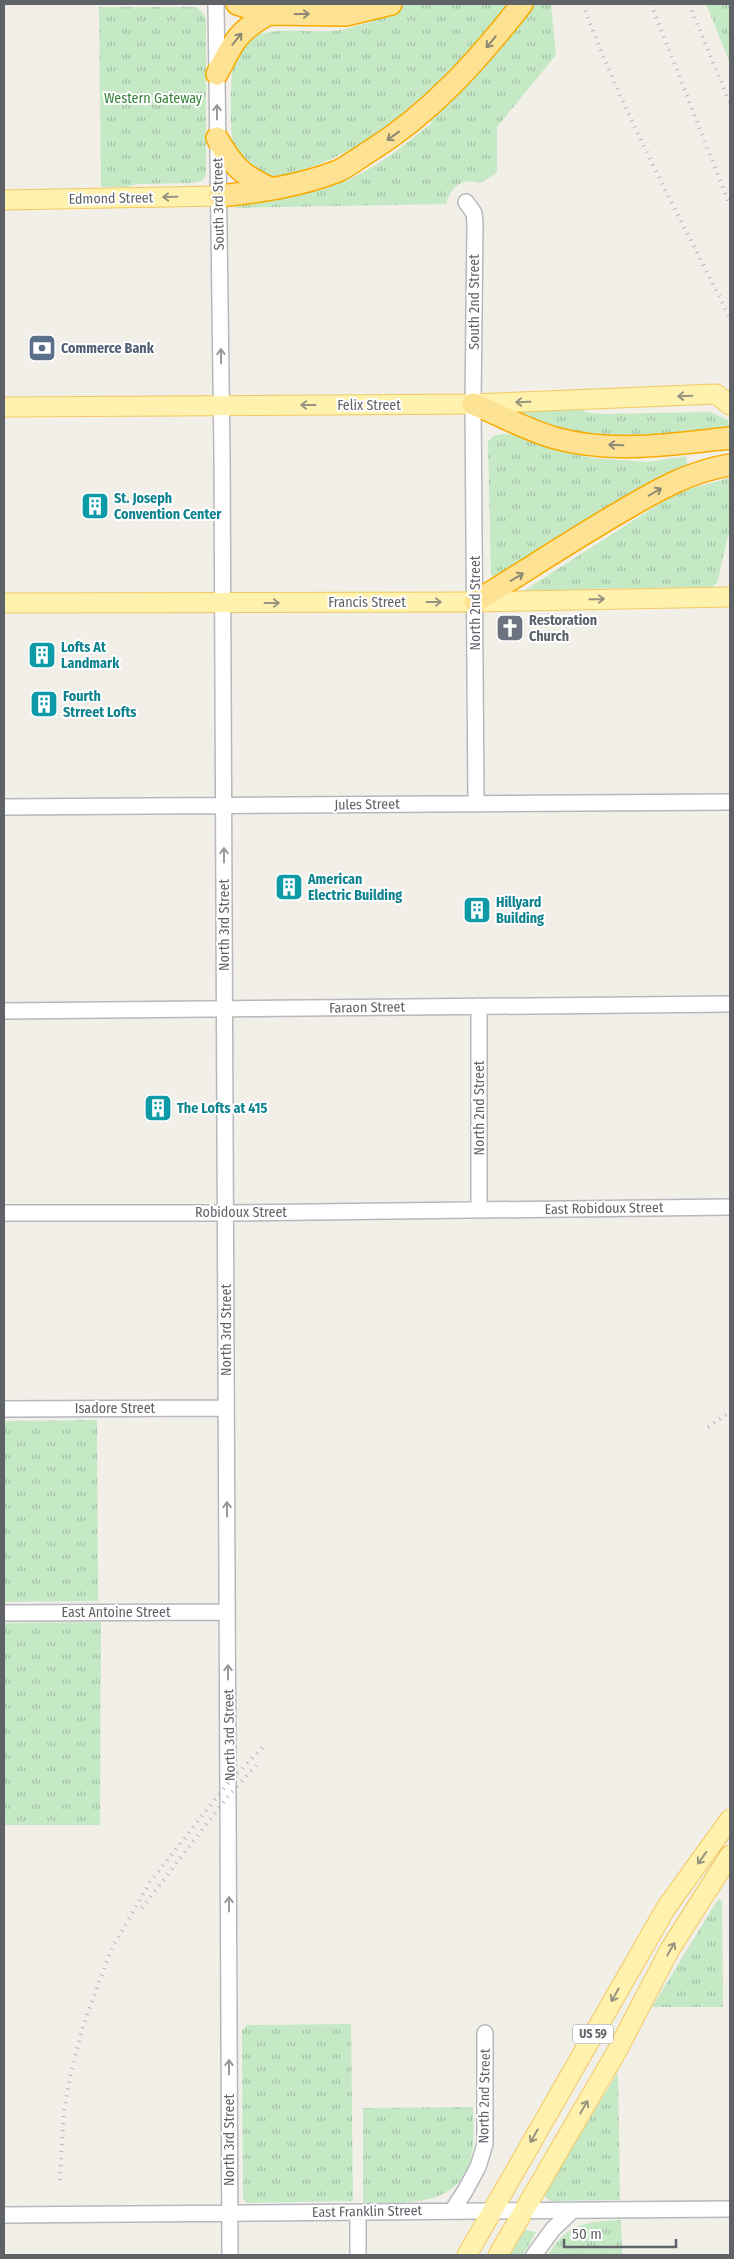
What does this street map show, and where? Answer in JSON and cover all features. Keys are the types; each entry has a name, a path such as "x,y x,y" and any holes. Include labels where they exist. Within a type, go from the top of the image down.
{"highway":[{"path":"237,4 269,14 346,15 391,4"},
{"path":"219,196 272,189 339,170 390,138 432,106 465,72 522,4"},
{"path":"217,74 235,39 252,24 269,14"},
{"path":"217,138 232,163 250,178 272,189"},
{"path":"473,404 554,437 584,444 638,446 730,438"},
{"path":"475,602 598,525 664,487 693,474 730,465"}],"main road":[{"name":"Edmond Street","path":"4,200 219,196"},
{"name":"Felix Street","path":"4,407 473,404 716,394 730,405"},
{"name":"Francis Street","path":"4,603 475,602 730,597"},
{"name":"US 59","path":"467,2255 666,1908 730,1819"},
{"name":"US 59","path":"498,2255 617,2051 670,1949 730,1855"}],"street":[{"name":"South 3rd Street","path":"216,4 222,405"},
{"name":"South 2nd Street","path":"466,202 474,213 475,223 473,404"},
{"name":"North 2nd Street","path":"473,404 476,802"},
{"name":"North 3rd Street","path":"222,405 230,2255"},
{"name":"Jules Street","path":"4,807 476,802 730,802"},
{"name":"Faraon Street","path":"4,1011 730,1004"},
{"name":"North 2nd Street","path":"478,1210 479,1006"},
{"name":"East Robidoux Street","path":"478,1210 730,1207"},
{"name":"Robidoux Street","path":"4,1213 478,1210"},
{"name":"Isadore Street","path":"4,1409 226,1408"},
{"name":"East Antoine Street","path":"4,1613 227,1612"},
{"name":"North 2nd Street","path":"452,2211 478,2168 485,2144 485,2033"},
{"name":"East Franklin Street","path":"4,2215 730,2209"},
{"path":"534,2255 552,2230 572,2211"},
{"path":"358,2212 358,2255"}],"green space":[{"path":"364,4 551,4 556,55 497,127 497,173 480,183 467,181 458,185 454,188 446,204 234,208 257,200 298,194 329,186 352,177 370,169 432,123 416,104 357,147 318,165 289,174 290,178 275,179 267,177 240,157 235,151 231,120 232,78 235,57 242,45 253,37 264,33 276,31 330,31 371,22"},
{"path":"706,4 730,4 730,63"},
{"name":"Western Gateway","path":"99,7 196,7 203,13 206,21 206,175 202,181 193,183 137,184 128,187 101,187"},
{"path":"575,406 586,412 597,414 710,412 728,420 730,431 613,438 570,431 527,416 523,420 491,407"},
{"path":"512,434 557,450 592,458 647,462 686,456 688,469 494,579 491,575 488,442 493,436"},
{"path":"730,478 730,528 717,583 712,587 580,589 517,595 678,492"},
{"path":"97,1420 98,1601 4,1602 4,1421"},
{"path":"101,1622 100,1825 4,1825 4,1623"},
{"path":"718,1899 722,1901 723,2007 652,2007"},
{"path":"351,2024 353,2201 247,2203 243,2199 242,2030 247,2025"},
{"path":"618,2072 620,2200 551,2201 545,2197 547,2189"},
{"path":"473,2107 474,2136 472,2153 466,2171 457,2184 445,2193 430,2199 414,2202 363,2203 363,2108"},
{"path":"621,2220 622,2255 548,2255 562,2236 570,2230 598,2222"},
{"path":"525,2230 536,2232 523,2255 510,2255"}],"railway":[{"path":"583,4 598,44 633,124 730,318"},
{"path":"651,4 730,206"},
{"path":"689,4 730,103"},
{"path":"708,1427 730,1412"},
{"path":"60,2180 64,2111 70,2077 83,2026 111,1950 150,1882 229,1782 264,1746"},
{"path":"142,1908 229,1795 258,1764"}],"place":[{"name":"Commerce Bank","path":"42,348"},
{"name":"St. Joseph Convention Center","path":"95,506"},
{"name":"Restoration Church","path":"510,628"},
{"name":"Lofts At Landmark","path":"42,655"},
{"name":"Fourth Strreet Lofts","path":"44,704"},
{"name":"American Electric Building","path":"289,887"},
{"name":"Hillyard Building","path":"477,910"},
{"name":"The Lofts at 415","path":"158,1108"}]}
